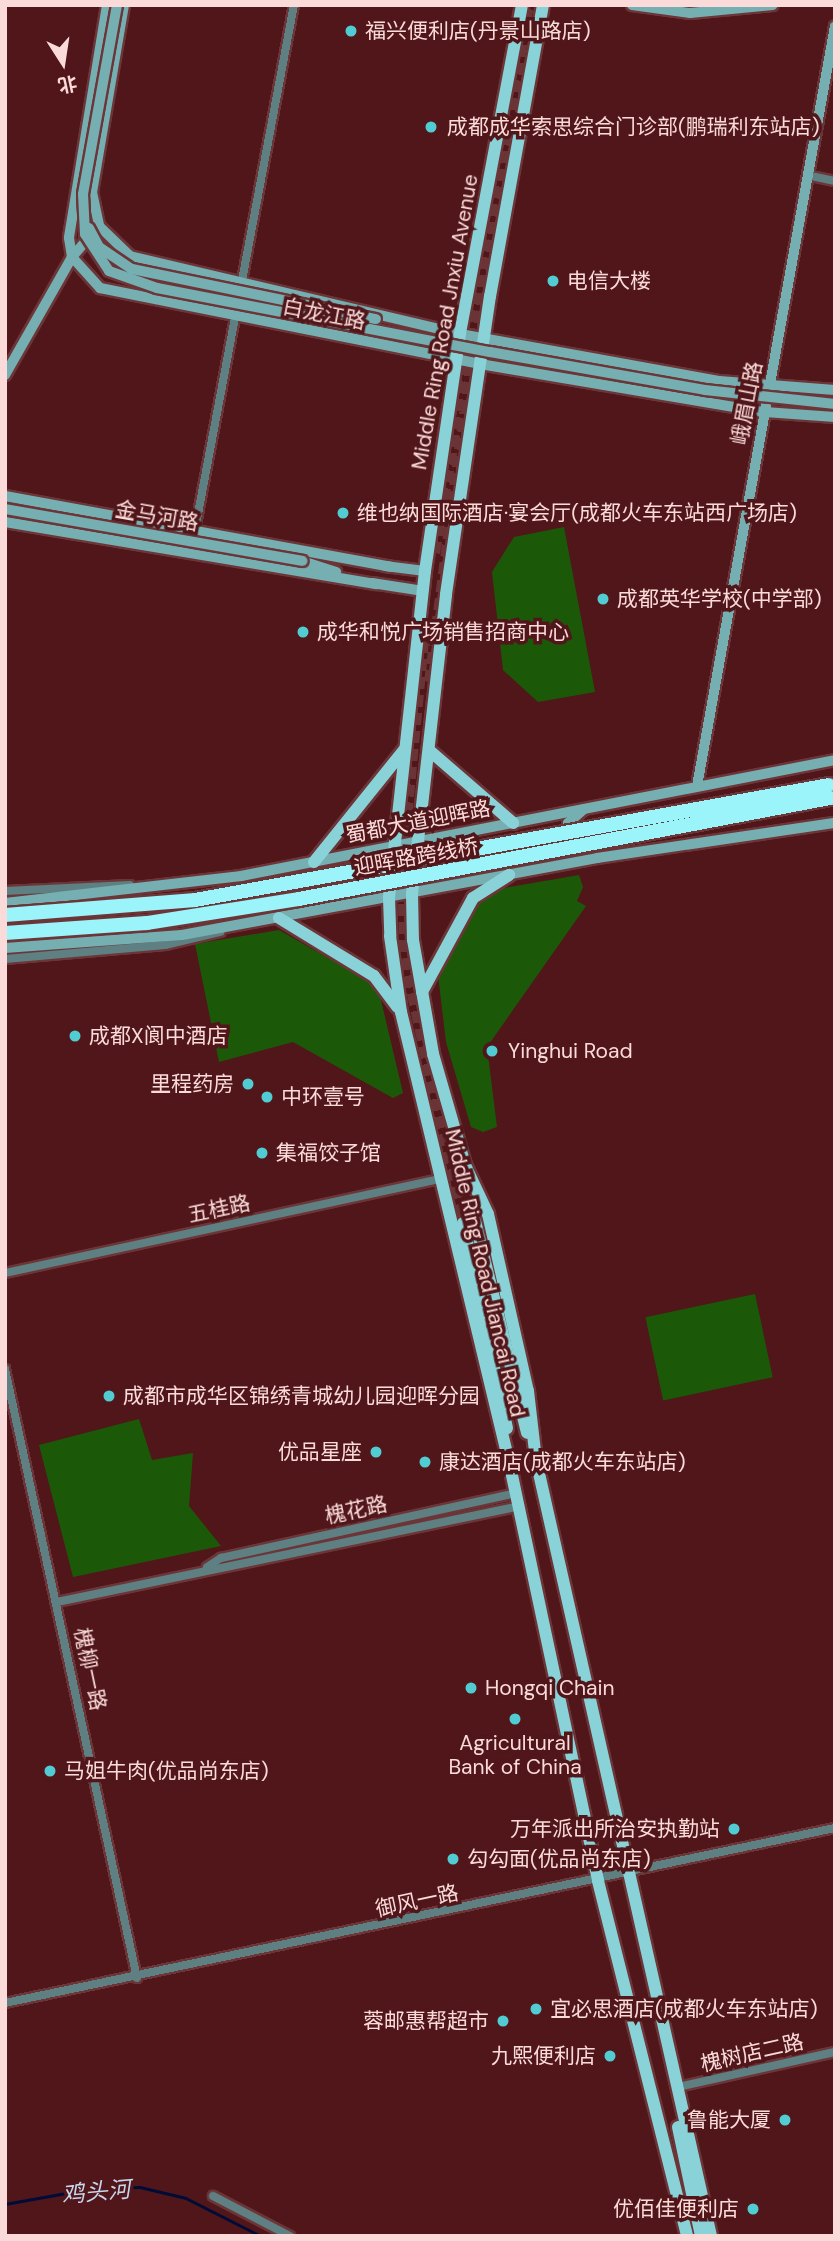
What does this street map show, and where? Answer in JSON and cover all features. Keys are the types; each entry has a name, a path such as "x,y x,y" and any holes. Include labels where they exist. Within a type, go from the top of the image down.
{"highway":[{"name":"迎晖路跨线桥","path":"5,915 208,898 829,792 224,912 5,933"}],"main road":[{"name":"Middle Ring Road Jnxiu Avenue","path":"389,898 397,845 425,571 456,359 522,5"},
{"name":"Middle Ring Road Jnxiu Avenue","path":"412,894 422,839 430,751 483,339 543,5"},
{"path":"314,862 406,746"},
{"path":"430,751 513,823"},
{"path":"422,992 473,898 509,875"},
{"name":"Middle Ring Road Jiancai Road","path":"412,894 422,992 465,1165 488,1214 528,1391 536,1460 652,1972"},
{"name":"Middle Ring Road Jiancai Road","path":"389,898 401,1013 518,1499 598,1881 625,1984"},
{"path":"279,918 374,976 401,1013"},
{"path":"510,1466 504,1397 469,1222 536,1460"},
{"path":"652,1972 664,2061 701,2236"},
{"path":"652,1972 711,2236"},
{"path":"625,1984 648,2065 687,2236"},
{"path":"625,1984 678,2236"}],"street":[{"path":"72,257 72,211 107,5"},
{"path":"117,5 83,194 90,248 109,271 136,284 705,390 835,404"},
{"path":"5,375 72,257 99,226 92,192 124,5"},
{"path":"191,553 294,5"},
{"path":"632,5 690,13 773,5"},
{"name":"峨眉山路","path":"697,786 811,176 835,26"},
{"path":"811,176 835,181"},
{"path":"83,194 99,247 132,269 418,326"},
{"name":"白龙江路","path":"99,226 130,256 377,310 418,326 770,386 835,390"},
{"name":"白龙江路","path":"72,257 100,288 236,317 480,364 765,412 835,417"},
{"path":"5,496 391,567"},
{"name":"金马河路","path":"5,509 302,561"},
{"path":"5,522 423,591"},
{"path":"302,561 425,571"},
{"path":"302,561 377,584"},
{"name":"蜀都大道迎晖路","path":"5,903 178,886 241,876 835,760"},
{"path":"586,808 568,823 568,838 574,851 597,858"},
{"path":"5,959 164,945 249,924 597,858 835,823"},
{"path":"5,948 249,924 261,916 266,896 261,885 241,876"},
{"path":"5,891 178,886"},
{"name":"五桂路","path":"5,1273 441,1179"},
{"name":"槐柳一路","path":"5,1369 137,1978"},
{"name":"槐花路","path":"205,1568 220,1558 518,1499"},
{"name":"槐花路","path":"57,1602 518,1499"},
{"name":"御风一路","path":"5,2003 137,1978 598,1881 835,1828"},
{"name":"槐树店二路","path":"678,2087 835,2052"},
{"path":"213,2196 290,2236"}],"green space":[{"path":"564,527 595,692 538,702 503,670 492,572 514,537"},
{"path":"579,875 583,887 577,901 586,906 487,1047 497,1127 483,1132 471,1127 446,1042 438,975 479,900 492,890"},
{"path":"279,930 370,982 380,996 403,1093 393,1098 293,1042 219,1062 195,944"},
{"path":"755,1294 773,1377 663,1400 645,1317"},
{"path":"139,1419 152,1460 193,1453 189,1506 221,1546 73,1577 39,1445"}],"waterway":[{"name":"鸡头河","path":"5,2204 94,2188 140,2187 186,2198 261,2236"}],"tunnel":[{"path":"434,553 528,5"},
{"path":"430,682 465,412 513,130"},
{"path":"423,641 403,850 405,958 463,1223"},
{"path":"461,1164 475,1221"}],"place":[{"name":"福兴便利店(丹景山路店)","path":"351,31"},
{"name":"成都成华索思综合门诊部(鹏瑞利东站店)","path":"431,127"},
{"name":"电信大楼","path":"553,281"},
{"name":"维也纳国际酒店·宴会厅(成都火车东站西广场店)","path":"343,513"},
{"name":"成都英华学校(中学部)","path":"603,599"},
{"name":"成华和悦广场销售招商中心","path":"303,632"},
{"name":"成都X阆中酒店","path":"75,1036"},
{"name":"Yinghui Road","path":"492,1051"},
{"name":"里程药房","path":"248,1084"},
{"name":"中环壹号","path":"267,1097"},
{"name":"集福饺子馆","path":"262,1153"},
{"name":"成都市成华区锦绣青城幼儿园迎晖分园","path":"109,1396"},
{"name":"优品星座","path":"376,1452"},
{"name":"康达酒店(成都火车东站店)","path":"425,1462"},
{"name":"Hongqi Chain","path":"471,1688"},
{"name":"Agricultural Bank of China","path":"515,1719"},
{"name":"马姐牛肉(优品尚东店)","path":"50,1771"},
{"name":"万年派出所治安执勤站","path":"734,1829"},
{"name":"勾勾面(优品尚东店)","path":"453,1859"},
{"name":"宜必思酒店(成都火车东站店)","path":"536,2009"},
{"name":"蓉邮惠帮超市","path":"503,2021"},
{"name":"九熙便利店","path":"610,2056"},
{"name":"鲁能大厦","path":"785,2120"},
{"name":"优佰佳便利店","path":"753,2209"}]}
